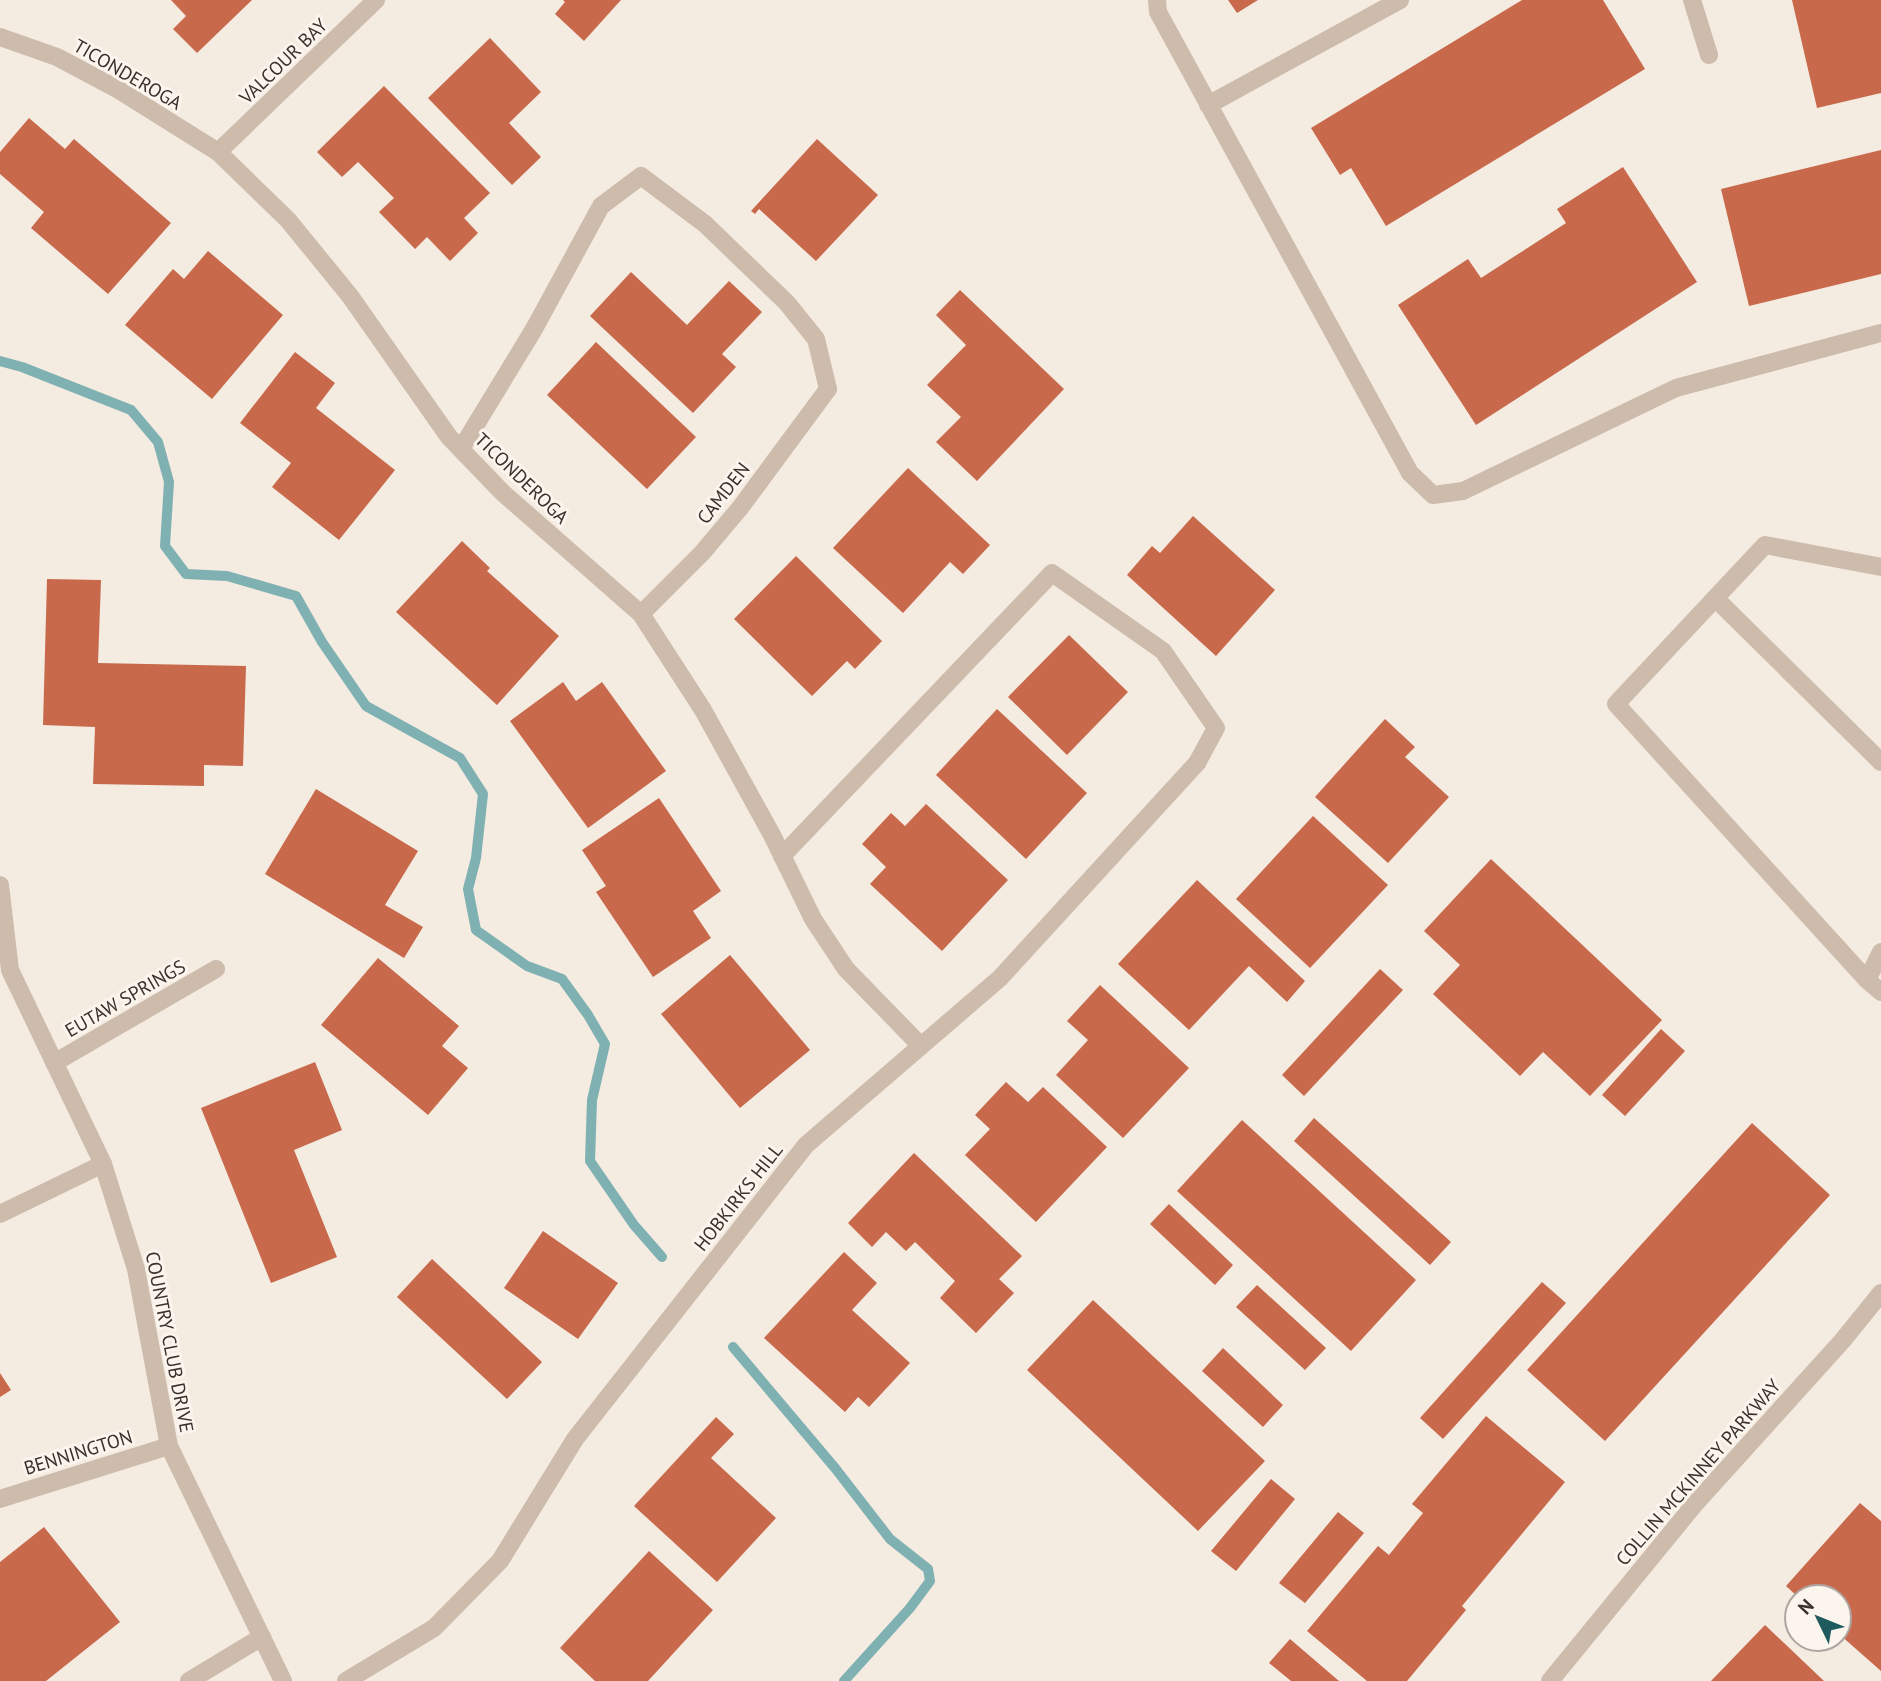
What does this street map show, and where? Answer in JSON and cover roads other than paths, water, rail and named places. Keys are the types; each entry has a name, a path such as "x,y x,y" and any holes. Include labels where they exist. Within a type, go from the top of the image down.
{"street":[{"name":"VALCOUR BAY","path":"218,152 376,0"},
{"path":"1157,0 1158,12 1410,473 1433,495 1464,491 1676,388 1881,333"},
{"path":"1208,105 1400,0"},
{"path":"1692,0 1709,54"},
{"name":"TICONDEROGA","path":"0,37 57,57 120,90 218,152 288,220 350,296 449,437 503,493 641,614 703,710 813,919 846,968 921,1046"},
{"name":"CAMDEN","path":"461,449 534,329 601,206 641,176 705,223 787,303 816,339 828,389 740,508 702,554 641,614"},
{"path":"1881,568 1765,545 1616,704 1867,980 1881,992"},
{"name":"HOBKIRKS HILL","path":"346,1681 434,1628 500,1561 575,1439 806,1145 1000,978 1197,763 1216,728 1163,652 1052,573 782,856"},
{"path":"1715,598 1881,762"},
{"name":"COUNTRY CLUB DRIVE","path":"0,885 5,971 103,1164 136,1269 169,1446 283,1681"},
{"path":"1867,980 1881,952"},
{"name":"EUTAW SPRINGS","path":"54,1063 216,969"},
{"path":"0,1214 103,1164"},
{"name":"COLLIN MCKINNEY PARKWAY","path":"1550,1681 1694,1506 1843,1340 1881,1293"},
{"name":"BENNINGTON","path":"0,1499 169,1446"},
{"path":"190,1681 262,1637"}],"waterway":[{"path":"0,361 131,410 158,442 169,482 165,546 186,574 227,576 296,596 322,642 366,706 460,758 483,794 476,858 468,889 476,930 527,966 562,979 605,1044 592,1100 590,1161 634,1225 662,1257"},
{"path":"733,1347 835,1468 890,1539 928,1569 930,1581 910,1608 844,1681"}]}
